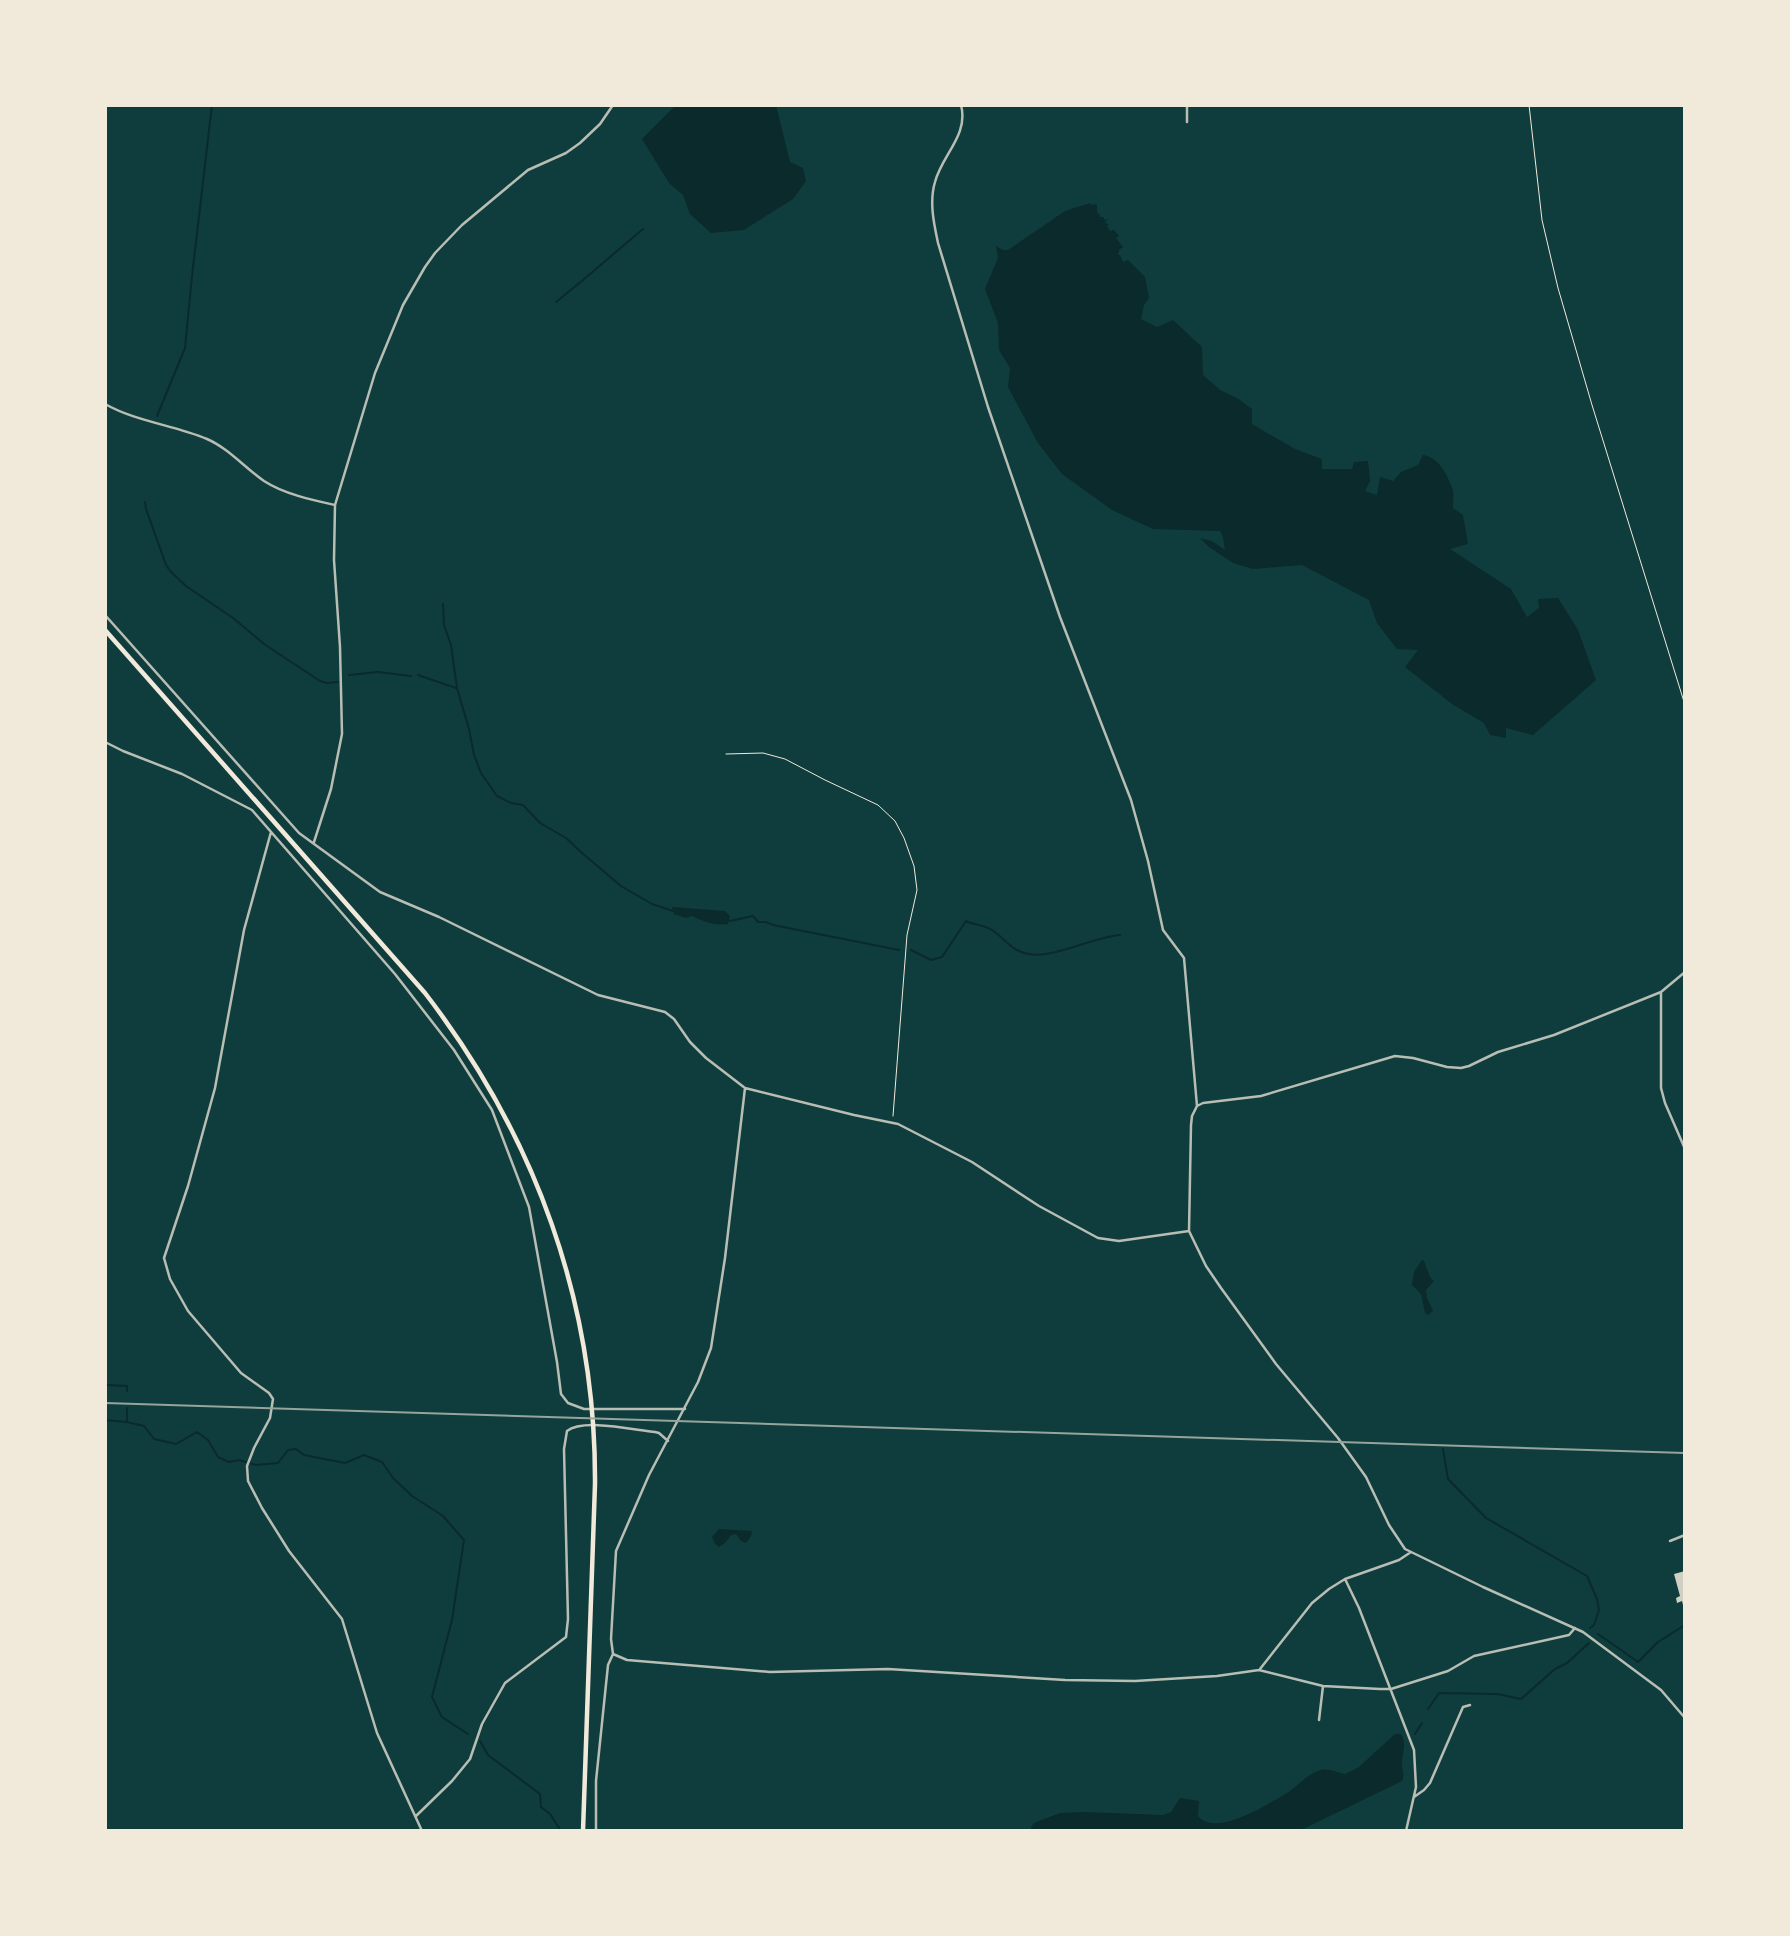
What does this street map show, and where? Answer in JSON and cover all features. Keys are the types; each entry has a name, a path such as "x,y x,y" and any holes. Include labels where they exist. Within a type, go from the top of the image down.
{"highway":[{"path":"105,630 409,973 453,1030 485,1078 524,1153 559,1242 590,1382 594,1430 594,1484 583,1831"}],"street":[{"path":"314,842 331,789 342,734 334,560 335,505 375,373 411,289 435,253 462,225 528,170 575,147 595,130 613,105"},
{"path":"961,105 961,129 933,187 938,243 988,407 1060,617 1131,800 1163,930 1184,958 1197,1106 1191,1125 1189,1231 1206,1266 1221,1288 1276,1364 1366,1477 1401,1545 1410,1552 1483,1587 1575,1628 1654,1685 1685,1718"},
{"path":"1187,105 1187,122"},
{"path":"105,404 139,419 205,438 227,451 268,483 335,505"},
{"path":"105,615 299,833 388,896 439,917 598,995 665,1012 706,1058 745,1088 893,1122 937,1142 1039,1206 1098,1238 1119,1241 1189,1231"},
{"path":"105,742 182,774 252,810 371,945 462,1060 492,1110 529,1207 557,1362 559,1390 564,1399 583,1409 685,1409"},
{"path":"271,832 244,930 215,1088 188,1186 164,1258 167,1273 188,1311 241,1373 273,1399 270,1418 247,1466 250,1487 278,1534 342,1619 377,1733 422,1831"},
{"path":"1197,1106 1261,1096 1395,1056 1447,1067 1469,1066 1497,1052 1554,1035 1661,992 1685,972"},
{"path":"1661,992 1661,1088 1685,1149"},
{"path":"596,1831 596,1781 608,1665 613,1654 611,1640 616,1550 649,1475 685,1409 707,1361 725,1258 745,1088"},
{"path":"416,1816 458,1775 470,1759 482,1724 505,1683 566,1637 568,1619 564,1449 567,1431 580,1425 614,1427 659,1433 668,1441"},
{"path":"1670,1541 1685,1535"},
{"path":"1259,1670 1312,1603 1329,1589 1345,1579 1399,1560 1410,1552"},
{"path":"1345,1579 1359,1608 1414,1750 1417,1777 1406,1831"},
{"path":"613,1654 627,1660 770,1672 888,1669 1065,1680 1135,1681 1217,1676 1259,1670 1323,1686 1391,1689 1448,1671 1474,1656 1569,1635 1575,1628"},
{"path":"1319,1720 1323,1686"},
{"path":"1414,1797 1430,1783 1463,1707 1470,1705"}],"path":[{"path":"1529,105 1542,220 1558,288 1685,705"},
{"path":"726,754 763,753 779,756 878,805 890,814 899,828 914,866 917,882 906,942 893,1122"}],"water":[{"path":"676,105 776,105 790,162 803,168 806,181 793,199 744,230 711,233 690,214 683,195 669,183 642,139"},
{"path":"1090,203 1096,204 1101,217 1108,219 1105,222 1110,231 1114,230 1119,236 1116,238 1123,247 1118,255 1123,262 1128,260 1145,277 1149,298 1144,305 1141,319 1157,327 1173,320 1202,347 1203,375 1220,390 1252,409 1252,424 1295,449 1322,459 1322,469 1352,469 1354,462 1368,461 1370,481 1365,491 1377,495 1380,477 1393,481 1401,472 1418,465 1423,455 1434,459 1451,485 1453,508 1463,515 1468,544 1450,549 1511,589 1527,617 1539,608 1538,599 1558,598 1578,630 1596,680 1533,735 1506,728 1506,738 1490,735 1484,723 1452,704 1405,667 1418,650 1397,649 1377,623 1369,600 1302,565 1253,569 1233,563 1200,538 1212,541 1225,550 1220,531 1153,529 1112,510 1062,474 1038,443 1008,387 1010,368 999,350 998,323 985,289 998,258 996,246 1008,250 1065,211"},
{"path":"672,907 725,911 730,916 728,924 714,924 692,916 686,918 674,914"},
{"path":"1422,1260 1434,1281 1426,1290 1433,1311 1428,1315 1425,1313 1421,1294 1412,1285 1414,1272"},
{"path":"719,1529 752,1531 746,1543 736,1534 731,1535 719,1547 712,1537"},
{"path":"1395,1734 1401,1734 1404,1741 1402,1781 1299,1831 1032,1831 1034,1823 1060,1813 1163,1815 1171,1812 1180,1798 1199,1801 1198,1816 1206,1822 1229,1821 1268,1804 1314,1773 1325,1769 1345,1774 1359,1767"}],"building":[{"path":"1685,1571 1684,1609 1682,1601 1677,1603 1676,1598 1680,1596 1674,1574"}],"waterway":[{"path":"157,416 185,348 212,105"},
{"path":"556,302 643,229"},
{"path":"145,502 166,565 186,586 233,618 264,644 320,681 338,682"},
{"path":"443,604 444,625 451,645 457,688 474,755 481,773 497,796 523,805 540,823 566,838 621,886 652,904 673,911"},
{"path":"349,675 378,672 411,676"},
{"path":"418,675 456,688"},
{"path":"730,921 753,916 758,922 899,950"},
{"path":"911,950 931,960 942,957 966,921 989,928 1023,953 1038,955 1120,935"},
{"path":"105,1385 127,1386 127,1391"},
{"path":"127,1408 127,1421"},
{"path":"105,1420 144,1426 154,1439 176,1444 197,1432 208,1440 218,1457 229,1462 239,1460 256,1465 278,1463 288,1450 296,1449 304,1455 345,1463 364,1455 382,1462 393,1478 412,1496 443,1516 464,1540 452,1620 432,1697 442,1717 468,1734"},
{"path":"1443,1449 1448,1479 1486,1518 1587,1576 1599,1610 1594,1625 1590,1628"},
{"path":"1598,1634 1638,1662 1658,1642 1685,1625"},
{"path":"1428,1709 1439,1693 1497,1694 1521,1699 1589,1643"},
{"path":"1415,1734 1422,1723"},
{"path":"480,1741 488,1755 540,1794 541,1807 550,1814 561,1831"}],"railway":[{"path":"105,1403 1685,1453"}]}
